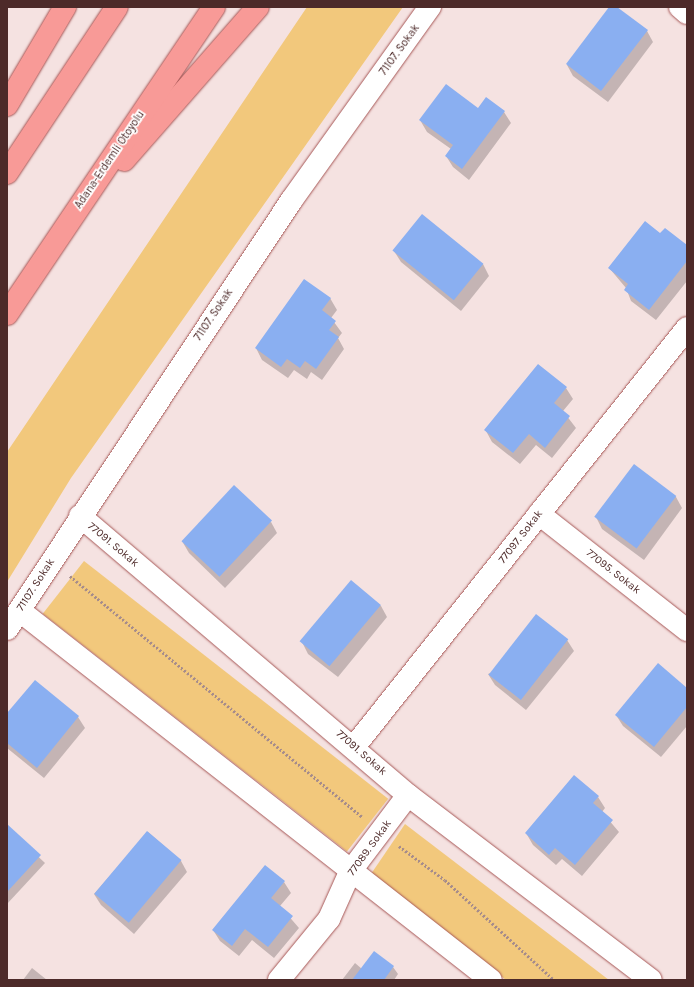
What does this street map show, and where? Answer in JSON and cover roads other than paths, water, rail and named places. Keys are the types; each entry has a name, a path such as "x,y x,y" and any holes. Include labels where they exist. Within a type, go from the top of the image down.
{"highway":[{"path":"7,105 65,7"},
{"path":"7,173 117,7"},
{"name":"Adana-Erdemli Otoyolu","path":"7,314 59,234 214,7"},
{"path":"59,234 258,7"}],"street":[{"name":"71107. Sokak","path":"7,629 80,516 292,201 430,7"},
{"path":"680,7 687,13"},
{"name":"77097. Sokak","path":"354,747 687,328"},
{"name":"77095. Sokak","path":"539,514 687,630"},
{"name":"77091. Sokak","path":"80,516 354,747 408,795 650,980"},
{"path":"20,611 350,872 491,980"},
{"name":"77089. Sokak","path":"279,980 329,919 350,872 408,795"}]}
